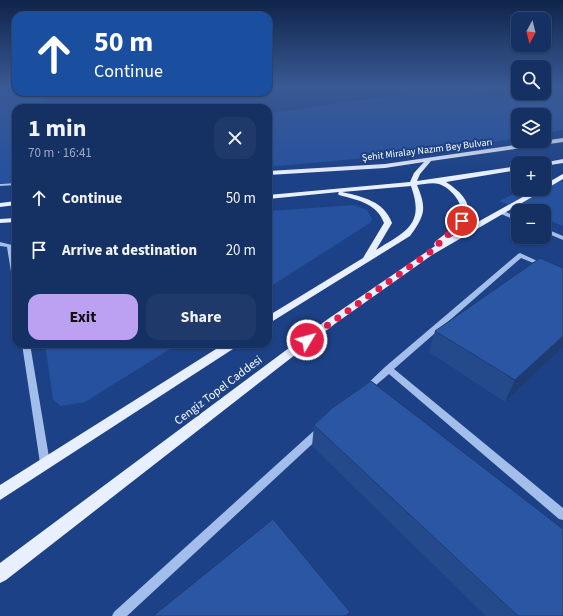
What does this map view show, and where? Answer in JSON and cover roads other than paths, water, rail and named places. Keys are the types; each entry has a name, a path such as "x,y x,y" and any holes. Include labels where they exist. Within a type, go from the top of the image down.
{"main road":[{"name":"Şehit Miralay Nazım Bey Bulvarı","path":"272,172 385,166 563,140"},
{"path":"410,172 429,160"},
{"path":"551,163 563,161"},
{"path":"385,166 438,181 458,194 465,208 462,221 429,253"},
{"path":"272,197 438,181 511,169"},
{"path":"272,319 407,234 419,220 422,205 410,172"},
{"name":"Cengiz Topel Caddesi","path":"551,184 563,177"},
{"path":"323,193 347,195 369,202 380,208 386,215 388,223 366,259"},
{"name":"Cengiz Topel Caddesi","path":"0,574 332,321 429,253 503,213 530,196"},
{"path":"0,205 12,204"},
{"path":"0,221 12,220"},
{"path":"0,493 226,348"}],"street":[{"path":"0,185 12,184"},
{"path":"503,213 511,216"},
{"path":"551,233 563,238"},
{"path":"0,244 10,246 12,259"},
{"path":"358,396 520,255 549,267"},
{"path":"27,348 45,463"},
{"path":"388,369 563,515"},
{"path":"118,616 329,423"}]}
